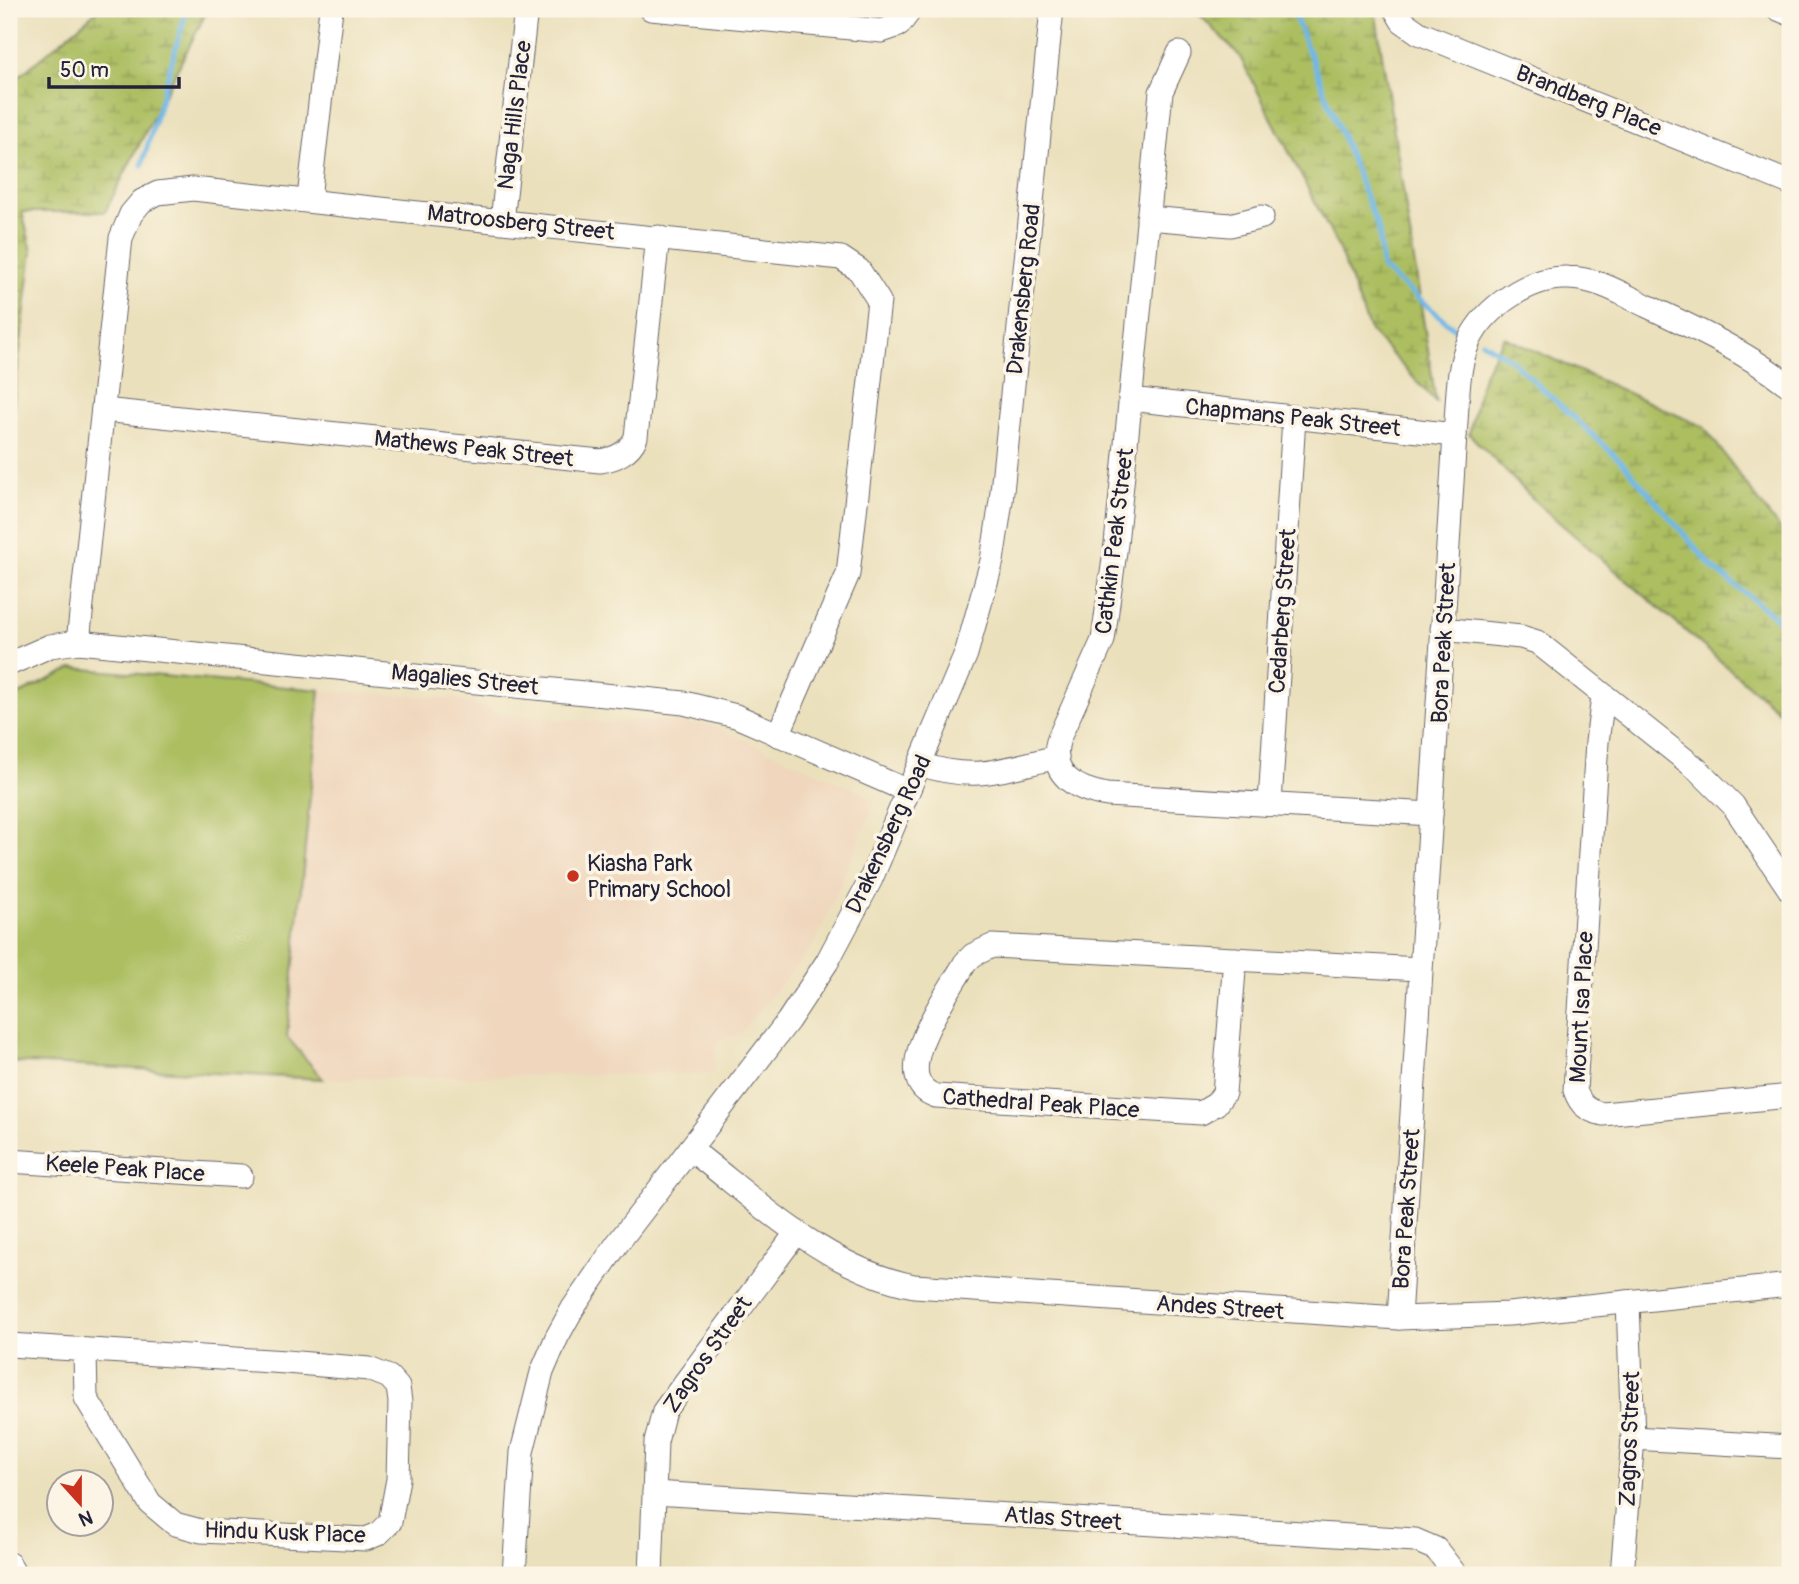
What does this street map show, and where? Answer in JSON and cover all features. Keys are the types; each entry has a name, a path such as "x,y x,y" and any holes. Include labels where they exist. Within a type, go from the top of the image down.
{"street":[{"path":"309,198 331,9"},
{"name":"Naga Hills Place","path":"502,221 526,9"},
{"path":"651,9 882,31 900,25 911,9"},
{"name":"Drakensberg Road","path":"514,1575 522,1452 542,1372 573,1308 788,1021 827,962 871,879 966,654 992,561 1001,501 1052,9"},
{"name":"Brandberg Place","path":"1395,9 1402,21 1419,33 1790,183"},
{"path":"1778,9 1790,14"},
{"name":"Cathkin Peak Street","path":"1057,757 1059,738 1103,640 1161,92 1179,53"},
{"name":"Matroosberg Street","path":"78,642 121,238 131,214 142,201 158,193 193,188 309,198 841,258 859,270 879,301 848,574 778,734"},
{"path":"1148,218 1230,225 1262,217"},
{"name":"Mathews Peak Street","path":"103,410 587,460 611,459 629,447 636,437 658,237"},
{"name":"Bora Peak Street","path":"1399,1318 1455,435 1461,370 1469,341 1499,305 1548,279 1573,278 1599,283 1727,342 1790,386"},
{"name":"Chapmans Peak Street","path":"1130,399 1455,435"},
{"name":"Cedarberg Street","path":"1270,803 1294,418"},
{"path":"1442,629 1521,637 1537,642 1698,770 1733,806 1790,890"},
{"name":"Magalies Street","path":"9,664 50,646 78,642 684,703 736,716 908,792"},
{"name":"Mount Isa Place","path":"1603,697 1597,742 1577,1039 1575,1090 1578,1098 1587,1109 1603,1114 1790,1096"},
{"path":"920,764 950,774 976,774 1057,757 1066,776 1085,791 1431,814"},
{"name":"Cathedral Peak Place","path":"1235,959 1224,1093 1216,1104 1201,1113 936,1096 924,1090 916,1077 916,1056 965,963 973,955 992,946 1235,959 1420,969"},
{"name":"Andes Street","path":"690,1149 797,1231 858,1269 914,1286 1399,1318 1509,1314 1790,1285"},
{"name":"Keele Peak Place","path":"9,1161 241,1176"},
{"name":"Zagros Street","path":"651,1575 656,1442 664,1411 797,1231"},
{"name":"Zagros Street","path":"1622,1575 1633,1438 1628,1302"},
{"name":"Hindu Kusk Place","path":"9,1345 85,1352 300,1363 369,1369 389,1377 398,1387 400,1402 398,1479 390,1522 378,1534 366,1539 201,1531 175,1524 150,1503 86,1398 85,1352"},
{"path":"1633,1438 1790,1447"},
{"name":"Atlas Street","path":"654,1493 1415,1540 1436,1549 1456,1575"},
{"path":"9,1564 15,1575"}],"shaded area":[{"name":"Kiasha Park Primary School","path":"320,690 458,699 508,716 618,723 662,721 711,725 866,794 872,810 816,942 739,1035 717,1041 714,1073 323,1079 287,1037"}],"green space":[{"path":"99,9 208,9 105,212 22,212 32,251 9,440 9,85"},
{"path":"1194,9 1375,9 1436,402 1370,331 1338,247 1239,55"},
{"path":"1504,337 1704,427 1790,543 1790,721 1538,504 1469,434 1483,375"},
{"path":"73,668 320,690 287,1037 323,1079 9,1062 9,699"}],"waterway":[{"path":"142,165 187,9"},
{"path":"1292,9 1379,230 1382,268 1455,329"},
{"path":"1482,342 1510,359 1622,462 1713,568 1778,619 1790,648"}],"place":[{"name":"Kiasha Park Primary School","path":"573,876"}]}
